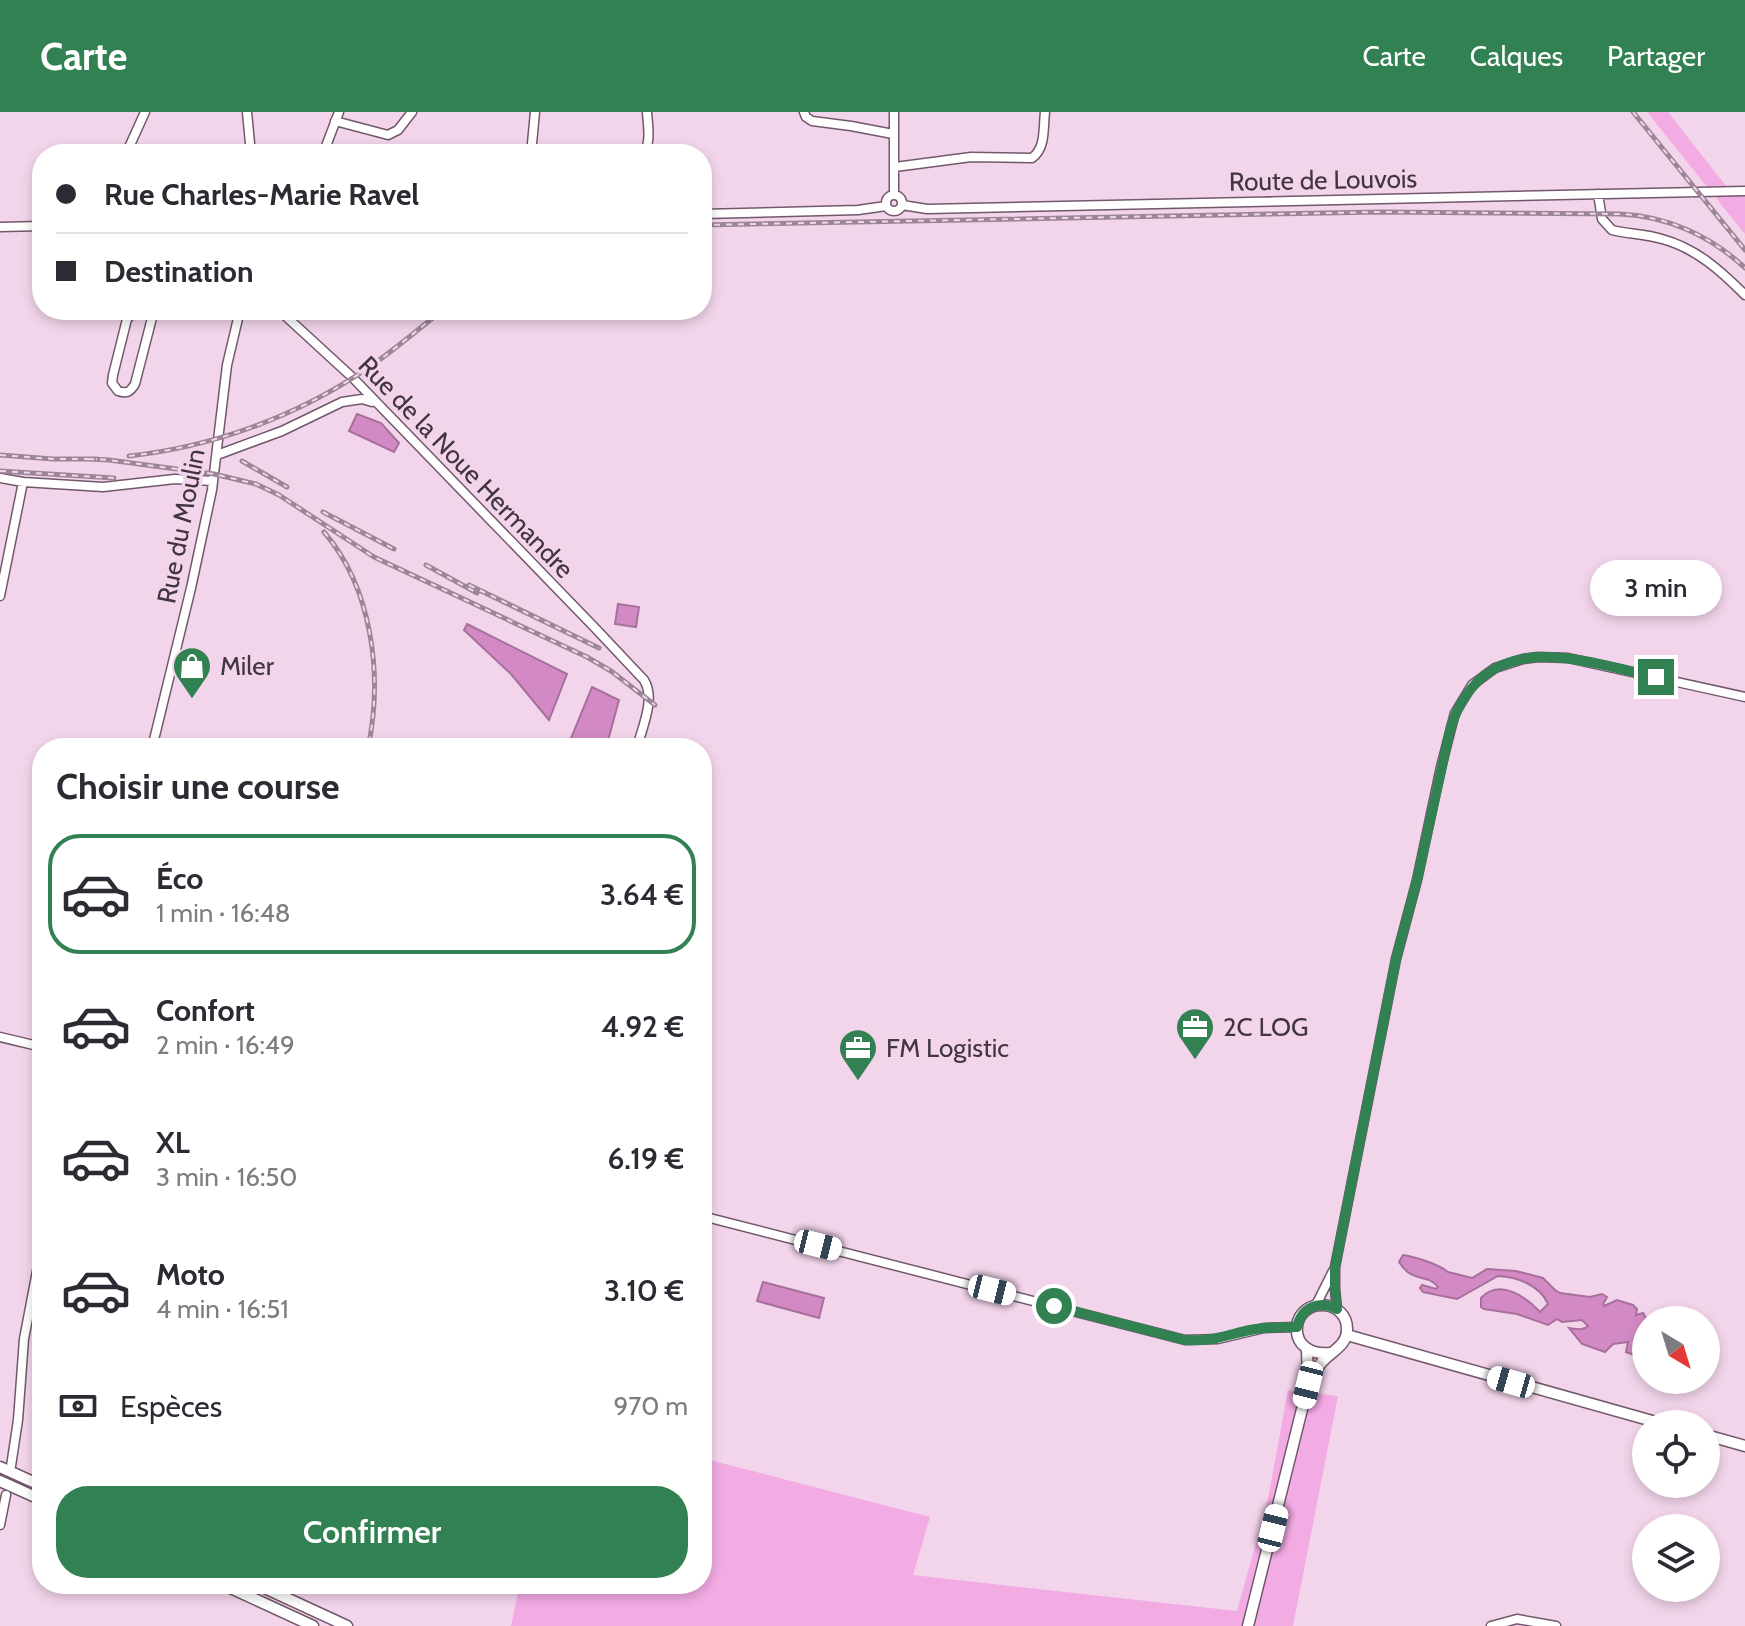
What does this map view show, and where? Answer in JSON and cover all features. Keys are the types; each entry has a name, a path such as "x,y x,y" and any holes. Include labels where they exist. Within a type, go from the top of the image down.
{"main road":[{"path":"1308,1385 1318,1368 1347,1335 1346,1321 1337,1309 1324,1304 1316,1305 1303,1313 1297,1327 1299,1339 1307,1349 1321,1354 1330,1353"},
{"path":"1347,1335 1632,1415"},
{"path":"1248,1626 1308,1385 1307,1349"},
{"path":"1720,1439 1745,1446"},
{"path":"6,1467 32,1481"},
{"path":"2,1487 32,1498"},
{"path":"244,1594 313,1626"},
{"path":"278,1594 347,1626"}],"street":[{"path":"131,144 145,112"},
{"path":"247,112 250,144"},
{"path":"327,144 337,116 388,135 398,130 412,112"},
{"path":"532,144 535,112"},
{"path":"647,112 647,144"},
{"path":"804,112 812,121 893,134"},
{"path":"894,112 894,194"},
{"path":"895,167 971,157 1032,158 1042,148 1045,112"},
{"name":"Route de Louvois","path":"902,205 927,209 1745,191"},
{"path":"886,206 890,210 899,210 901,198 894,194"},
{"path":"886,206 887,198 894,194"},
{"path":"1598,194 1602,219 1612,230 1663,239 1689,249 1719,269 1745,295"},
{"path":"712,214 858,210 886,206"},
{"path":"0,227 32,226"},
{"path":"127,320 112,383 124,393 135,384 152,320"},
{"name":"Rue du Moulin","path":"154,738 188,603 213,481 227,365 238,320"},
{"name":"Rue de la Noue Hermandre","path":"290,320 338,364 644,680 649,689 649,701 640,738"},
{"path":"217,455 282,431 342,402 370,400 380,407"},
{"path":"0,478 117,487 175,479 213,481"},
{"path":"0,596 23,482"},
{"path":"1337,1309 1335,1267 1396,959 1451,726 1465,694 1495,668 1538,657 1568,658 1745,697"},
{"path":"0,1037 32,1045"},
{"path":"712,1219 1185,1340 1218,1339 1264,1328 1297,1327"},
{"path":"1316,1305 1335,1267"},
{"path":"6,1467 18,1420 24,1339 32,1297"},
{"path":"1,1519 2,1487"},
{"path":"1491,1626 1517,1619 1556,1626"}],"shaded area":[{"path":"1647,112 1668,112 1726,186 1745,186 1745,234"},
{"path":"357,414 381,423 399,443 394,452 349,431"},
{"path":"618,604 639,607 636,627 615,624"},
{"path":"467,624 567,674 549,720 511,674 464,630"},
{"path":"592,687 619,700 609,738 571,738"},
{"path":"1403,1255 1472,1278 1487,1269 1516,1271 1543,1278 1560,1293 1590,1297 1602,1294 1607,1297 1604,1306 1617,1300 1633,1305 1632,1354 1626,1352 1628,1342 1613,1344 1605,1352 1582,1344 1569,1328 1586,1328 1588,1326 1582,1320 1562,1322 1557,1319 1548,1325 1517,1314 1481,1307 1481,1298 1488,1292 1504,1290 1520,1296 1540,1312 1548,1304 1527,1283 1498,1276 1457,1299 1423,1292 1420,1288 1422,1285 1438,1287 1429,1280 1410,1274 1399,1262"},
{"path":"763,1282 824,1298 819,1318 757,1301"},
{"path":"1288,1390 1338,1396 1293,1626 511,1626 518,1594 712,1594 712,1461 930,1517 913,1575 1237,1611 1267,1504"}],"railway":[{"path":"1633,112 1745,250"},
{"path":"712,225 1379,212 1620,214 1655,219 1687,230 1718,246 1745,268"},
{"path":"129,456 222,437 310,402 365,370 430,320"},
{"path":"0,455 97,459"},
{"path":"88,459 214,474 256,484 279,495 374,557 587,657 611,671 655,705"},
{"path":"242,461 287,487"},
{"path":"0,471 114,478"},
{"path":"323,512 394,549"},
{"path":"324,532 354,580 370,635 374,692 369,738"},
{"path":"426,565 477,593"},
{"path":"469,585 599,648"}],"place":[{"name":"Miler","path":"192,700"},
{"name":"2C LOG","path":"1195,1061"},
{"name":"FM Logistic","path":"858,1082"}],"route":[{"path":"1054,1306 1185,1340 1200,1341 1250,1330 1297,1327 1303,1313 1316,1305 1324,1304 1337,1309 1335,1267 1396,959 1451,726 1459,705 1472,685 1485,674 1523,659 1568,658 1656,677"}]}
